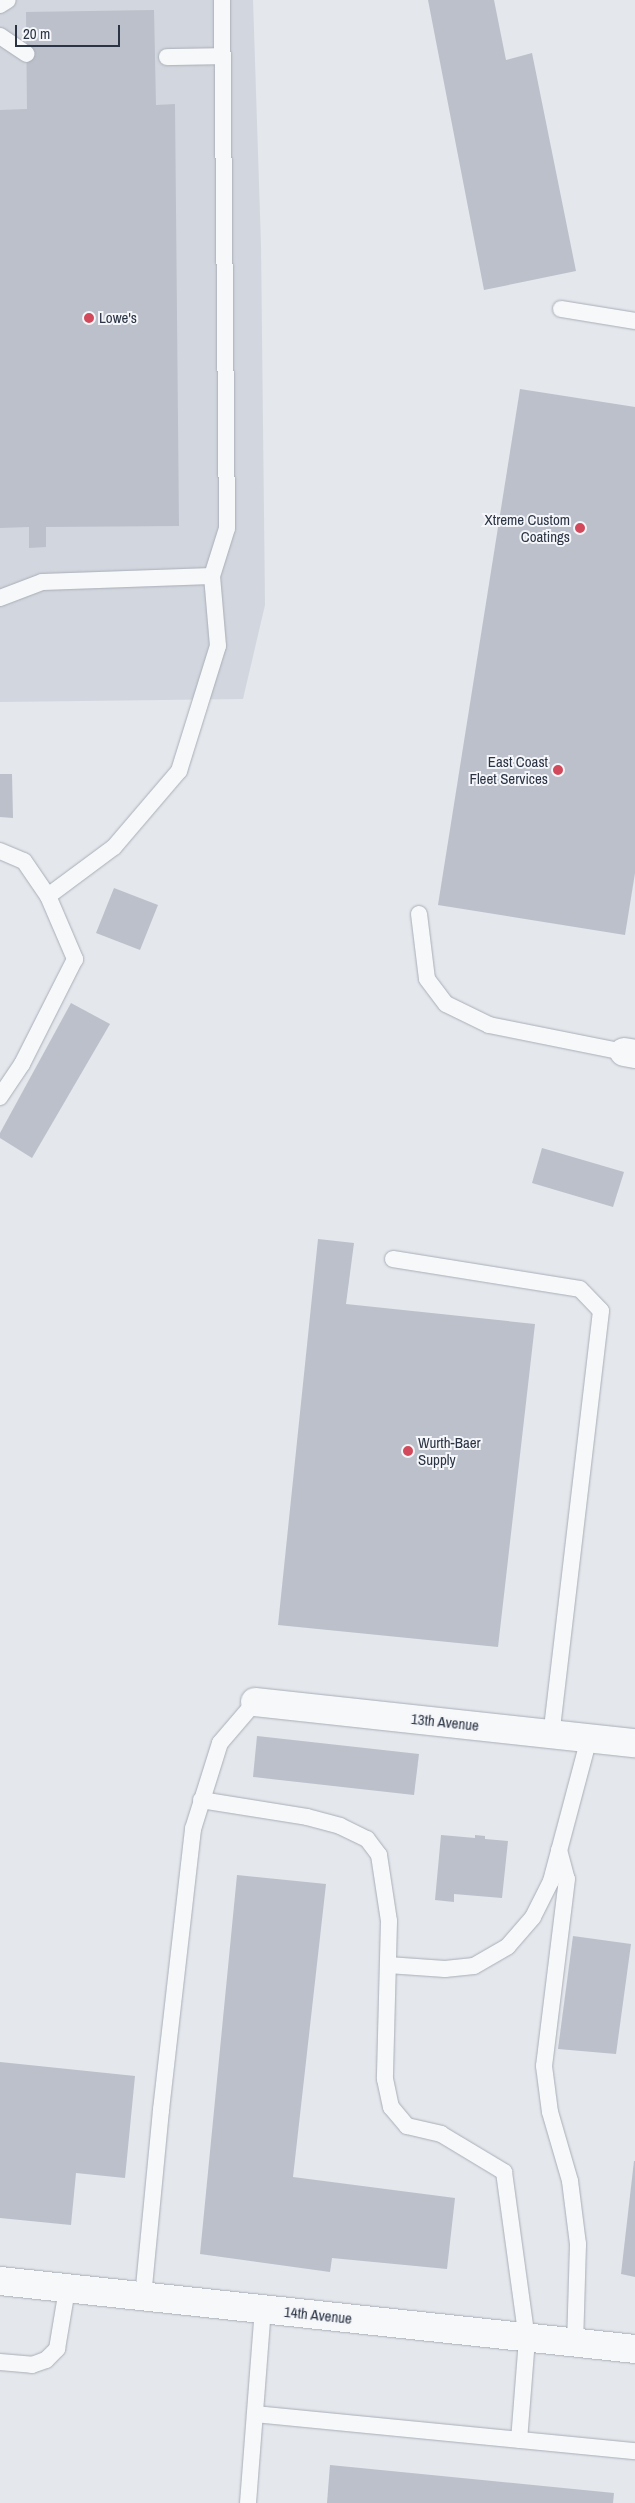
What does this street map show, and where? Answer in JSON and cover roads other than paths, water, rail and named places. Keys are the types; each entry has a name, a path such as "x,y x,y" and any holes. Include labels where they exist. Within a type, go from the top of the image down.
{"street":[{"name":"13th Avenue","path":"255,1702 635,1743"},
{"name":"14th Avenue","path":"0,2282 635,2349"}],"lane":[{"path":"0,5 8,0"},
{"path":"48,896 114,848 179,771 218,646 212,576 227,528 222,0"},
{"path":"0,36 27,54"},
{"path":"167,57 222,56"},
{"path":"561,309 635,321"},
{"path":"0,598 42,582 212,576"},
{"path":"0,851 24,861 48,896 75,959 22,1064 0,1097"},
{"path":"419,914 427,979 446,1004 489,1025 629,1053"},
{"path":"393,1259 580,1289 600,1311 551,1734"},
{"path":"143,2297 193,1829 220,1743 255,1702"},
{"path":"388,1965 445,1969 474,1966 508,1946 533,1917 551,1881 589,1738"},
{"path":"201,1800 307,1817 367,1839 379,1855 385,1879 389,1921 385,2079 391,2107 407,2126 441,2134 504,2172 527,2339 519,2440"},
{"path":"559,1850 567,1879 544,2066 550,2112 570,2181 577,2235 575,2344"},
{"path":"0,2362 32,2365 46,2360 57,2349 67,2288"},
{"path":"248,2503 263,2309"},
{"path":"255,2414 635,2451"}],"place":[{"name":"Lowe's","path":"89,318"},
{"name":"Xtreme Custom Coatings","path":"580,528"},
{"name":"East Coast Fleet Services","path":"558,770"},
{"name":"Wurth-Baer Supply","path":"408,1451"}]}
